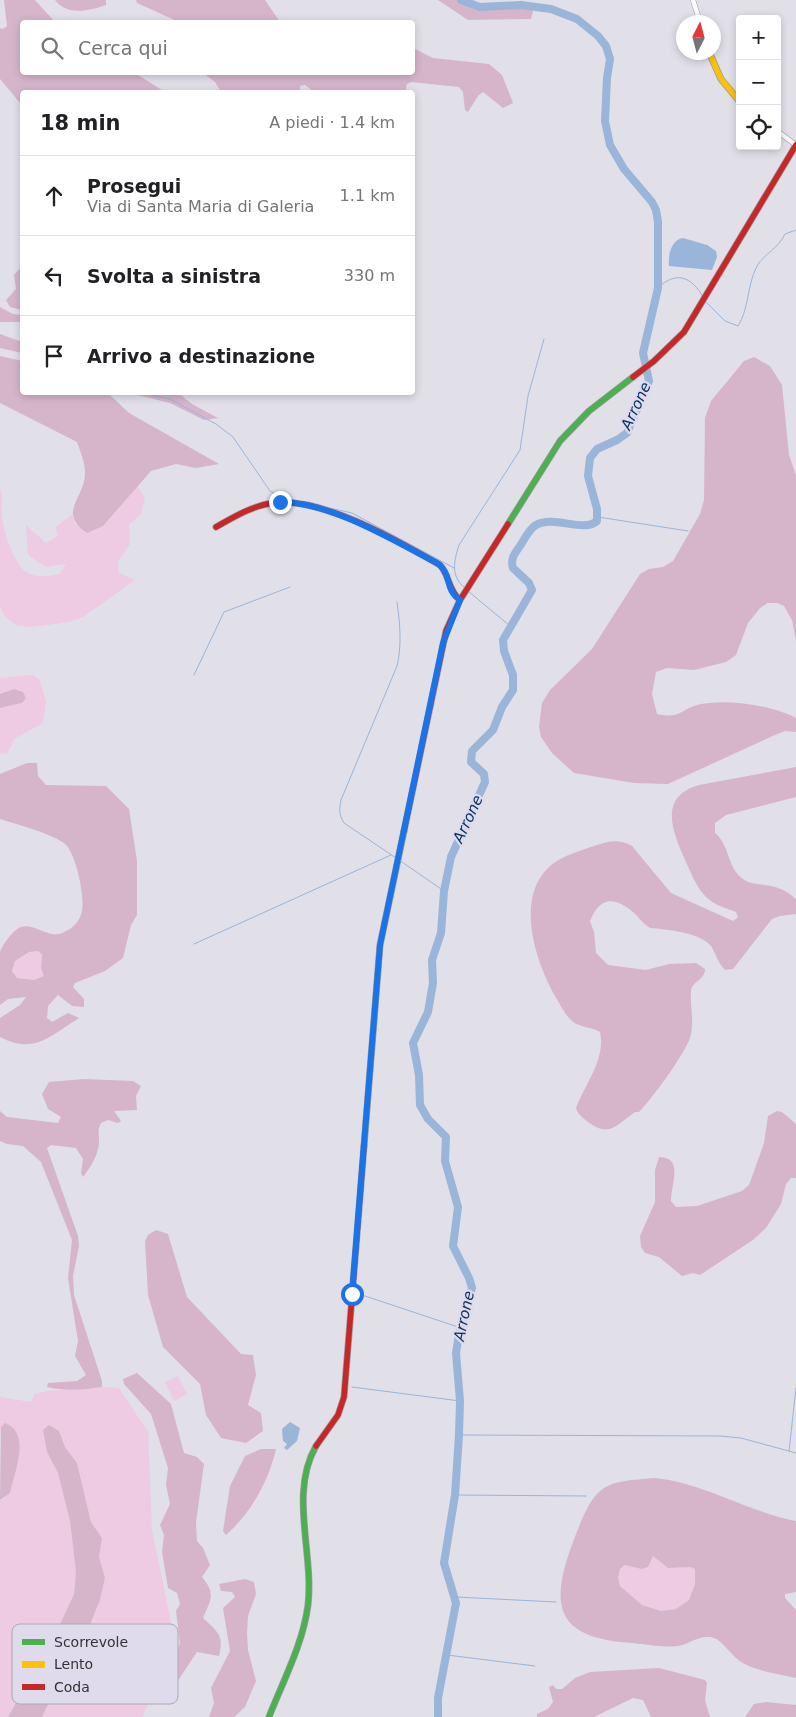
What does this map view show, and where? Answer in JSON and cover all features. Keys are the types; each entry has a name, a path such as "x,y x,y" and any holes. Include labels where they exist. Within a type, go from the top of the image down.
{"street":[{"path":"693,0 698,15"},
{"path":"712,60 715,70 726,88 736,98"},
{"path":"269,1717 306,1614 309,1590 305,1484 308,1464 318,1444 337,1419 344,1397 380,945 443,643 460,600 560,441 589,411 654,361 684,332 796,145 781,134"},
{"path":"216,527 245,510 276,502 292,502 324,510 440,565 447,573 450,590 460,600"}],"shaded area":[{"path":"4,0 35,0 53,20 20,20 20,75 138,75 162,90 20,90 20,103 0,79 0,28 3,29 7,26"},
{"path":"55,0 106,0 106,5 79,11 66,8"},
{"path":"136,0 265,0 279,20 175,20 137,3"},
{"path":"438,0 462,0 472,8 528,8 533,11 531,19 468,20"},
{"path":"415,49 433,58 489,64 502,75 513,103 503,108 483,92 478,96 468,112 465,110 463,92 459,87 411,82 407,84 406,90 311,90 305,85 300,86 300,90 220,90 215,82 206,75 415,75"},
{"path":"20,268 20,310 10,307 6,300 16,289 14,275"},
{"path":"0,307 13,314 20,315 20,322 0,322"},
{"path":"0,334 20,341 20,353 0,348"},
{"path":"0,356 20,361 20,395 110,395 129,413 219,464 196,468 176,464 151,471 103,526 87,533 78,525 73,511 84,481 85,472 77,442 0,403"},
{"path":"754,357 770,366 782,385 789,455 796,475 796,641 792,620 784,606 777,603 768,603 760,608 748,623 736,655 726,662 694,670 667,668 656,672 652,694 657,714 675,715 691,707 708,703 748,704 774,709 796,718 796,732 785,731 775,735 668,784 634,783 574,773 552,753 541,737 539,727 542,703 550,690 592,649 640,574 649,569 663,567 673,561 700,514 704,500 705,418 711,401 744,361"},
{"path":"137,395 181,395 192,404 218,418 204,420 170,403"},
{"path":"137,485 145,498 141,514 129,525 130,544 118,561 119,573 135,580 83,617 69,622 31,627 17,626 5,616 0,606 0,490 3,523 17,561 29,574 51,576 60,574 66,564 46,567 28,555 26,525 46,543 58,536 55,527 72,515 75,525 103,526"},
{"path":"32,675 39,679 46,701 43,723 14,739 7,754 0,753 0,708 22,703 14,689 0,694 0,678"},
{"path":"14,689 23,692 26,698 22,703 0,708 0,694"},
{"path":"27,763 37,763 38,776 46,785 106,786 129,809 137,861 137,915 131,925 123,958 105,971 75,983 73,987 84,999 84,1007 72,1006 58,995 48,1006 47,1018 52,1022 68,1013 79,1018 50,1037 32,1044 12,1042 0,1037 0,1018 20,1005 26,997 8,999 0,1005 0,952 9,937 21,927 27,926 50,934 62,933 69,929 75,925 81,915 83,904 76,865 64,843 41,832 0,819 0,774","holes":["38,951 42,955 41,968 44,976 34,980 17,978 12,971 15,961 29,952"]},
{"path":"796,767 796,797 726,815 715,823 715,833 720,838 734,869 743,879 754,884 781,889 796,899 796,914 772,919 733,969 725,970 711,946 706,942 683,932 650,928 633,912 619,903 607,901 594,913 590,921 594,932 596,953 608,965 646,970 669,964 696,963 705,969 703,976 691,991 692,1023 689,1041 669,1074 639,1112 635,1112 613,1128 602,1129 596,1127 580,1116 576,1108 597,1062 601,1042 600,1032 578,1025 569,1019 555,996 541,966 532,931 531,914 532,897 538,881 552,864 562,858 605,843 615,841 626,843 632,846 671,893 733,921 738,917 736,912 711,901 702,893 696,883 673,828 673,807 677,798 699,785"},
{"path":"38,951 42,955 41,968 45,976 34,980 17,978 12,971 15,961 29,952"},
{"path":"84,1079 133,1081 141,1086 136,1096 137,1110 114,1111 121,1121 118,1123 108,1120 101,1123 96,1154 83,1177 81,1173 83,1159 76,1148 51,1145 47,1148 78,1236 79,1246 73,1276 74,1295 102,1381 102,1387 60,1389 47,1387 48,1383 77,1381 86,1375 75,1356 78,1341 68,1278 72,1240 41,1162 23,1146 0,1141 0,1111 7,1117 58,1123 61,1117 48,1109 42,1094 49,1082"},
{"path":"777,1111 782,1112 796,1124 796,1178 791,1178 786,1184 781,1204 766,1228 753,1240 700,1275 693,1273 682,1276 659,1257 645,1253 641,1247 640,1236 655,1202 655,1170 659,1157 667,1158 674,1166 671,1201 676,1207 697,1206 742,1191 749,1185 764,1143 768,1116"},
{"path":"156,1230 168,1234 187,1297 241,1354 253,1355 256,1375 248,1405 261,1413 263,1431 246,1443 221,1438 206,1415 200,1384 163,1347 148,1295 145,1241 148,1235"},
{"path":"137,1373 171,1404 184,1453 197,1457 204,1464 196,1522 197,1541 203,1548 210,1565 202,1577 211,1592 211,1597 203,1618 213,1627 221,1643 219,1656 197,1652 178,1680 178,1648 180,1643 176,1611 180,1604 177,1593 168,1588 162,1552 164,1535 160,1525 170,1504 166,1485 168,1468 151,1414 124,1384 123,1379"},
{"path":"178,1376 187,1394 174,1401 165,1382"},
{"path":"119,1388 148,1432 152,1530 171,1624 90,1624 100,1600 105,1578 99,1557 102,1538 91,1522 77,1463 65,1447 59,1431 47,1452 58,1473 70,1521 76,1572 74,1594 60,1624 12,1624 12,1704 15,1704 8,1717 0,1717 0,1500 5,1498 1,1427 0,1440 0,1397 31,1402 35,1394"},
{"path":"5,1423 13,1428 18,1435 20,1444 10,1493 0,1500 1,1427"},
{"path":"49,1425 59,1431 65,1447 77,1463 91,1522 102,1538 99,1557 105,1578 100,1600 90,1624 60,1624 74,1594 76,1572 70,1521 58,1473 47,1452 43,1430"},
{"path":"261,1449 276,1449 269,1473 251,1507 226,1535 223,1531 230,1486 245,1456"},
{"path":"655,1478 708,1491 778,1517 796,1521 796,1592 785,1594 785,1598 796,1610 796,1678 751,1667 735,1657 715,1638 701,1638 678,1646 655,1646 604,1639 583,1633 570,1623 563,1610 561,1594 563,1575 578,1529 591,1502 605,1487 625,1481","holes":["653,1556 668,1568 690,1567 695,1569 695,1584 689,1600 676,1609 661,1611 642,1605 620,1586 618,1578 620,1569 625,1565 641,1569 648,1567"]},
{"path":"653,1556 668,1568 690,1567 695,1569 695,1584 689,1600 676,1609 661,1611 642,1605 620,1586 618,1578 620,1569 625,1565 641,1569"},
{"path":"245,1579 254,1582 256,1594 248,1616 247,1634 248,1650 256,1681 245,1707 234,1717 209,1717 214,1703 211,1688 230,1651 223,1608 235,1597 232,1592 221,1591 219,1584"},
{"path":"659,1668 705,1680 707,1683 705,1700 710,1717 651,1717 643,1700 633,1698 594,1717 537,1717 537,1714 548,1709 553,1702 549,1687 553,1685 556,1689 562,1689 575,1678 590,1672"},
{"path":"766,1702 796,1705 796,1717 745,1717 754,1704"},
{"path":"15,1704 48,1704 42,1717 8,1717"},
{"path":"48,1704 148,1704 142,1717 42,1717"}],"water":[{"path":"683,238 707,245 716,251 717,257 712,270 669,266 669,257 673,245"},
{"path":"290,1422 300,1428 297,1441 287,1450 284,1448 287,1444 283,1441 282,1429"}],"waterway":[{"name":"Arrone","path":"438,1717 438,1698 456,1603 444,1563 455,1495 459,1435 460,1401 456,1353 459,1334 472,1288 453,1246 458,1207 445,1161 446,1137 428,1119 420,1105 419,1075 413,1043 428,1012 433,983 432,960 441,933 444,891 451,857 485,782 484,774 471,762 472,751 493,730 502,707 513,690 513,675 504,651 503,640 532,590 529,583 513,568 513,559 531,529 536,525 543,522 585,525 597,521 597,509 588,476 590,458 597,449 627,433 649,381 643,353 658,288 658,222 656,210 652,202 624,169 610,145 605,121 610,59 606,46 598,36 577,19 551,9 521,5 480,7 461,0"},
{"path":"706,302 725,321 738,326 742,319 751,281 757,266 785,234 796,230"},
{"path":"658,288 671,279 683,278 694,285 703,297"},
{"path":"465,588 457,578 454,568 459,545 520,450 528,396 544,339"},
{"path":"151,395 170,399 216,424 233,437 270,491 279,497 352,513 454,568"},
{"path":"598,517 688,531"},
{"path":"194,675 224,612 290,587"},
{"path":"468,591 510,626"},
{"path":"396,858 344,823 340,810 341,800 397,666 400,650 397,602"},
{"path":"194,944 391,855"},
{"path":"399,860 444,891"},
{"path":"362,1295 461,1328"},
{"path":"352,1387 460,1401"},
{"path":"789,1451 796,1388"},
{"path":"459,1435 720,1436 741,1438 796,1453"},
{"path":"455,1495 586,1496"},
{"path":"456,1597 556,1602"},
{"path":"447,1655 535,1666"}],"traffic: fast":[{"path":"508,524 560,441 589,411 633,377"},
{"path":"269,1717 302,1634 308,1605 309,1585 304,1524 304,1483 308,1464 316,1446"}],"traffic: slow":[{"path":"713,60 721,79 736,97"},
{"path":"364,1146 380,945 404,831"}],"traffic: jam":[{"path":"633,377 654,361 684,332 796,145"},
{"path":"216,527 243,512 265,504 292,503 313,506 359,522 440,565 446,574 453,592 460,600"},
{"path":"404,831 446,631 460,600 508,524"},
{"path":"316,1446 338,1415 344,1397 364,1146"}],"route":[{"path":"280,502 295,503 340,516 437,563 447,573 447,584 450,590 460,600 443,643 380,945 352,1294"}]}
